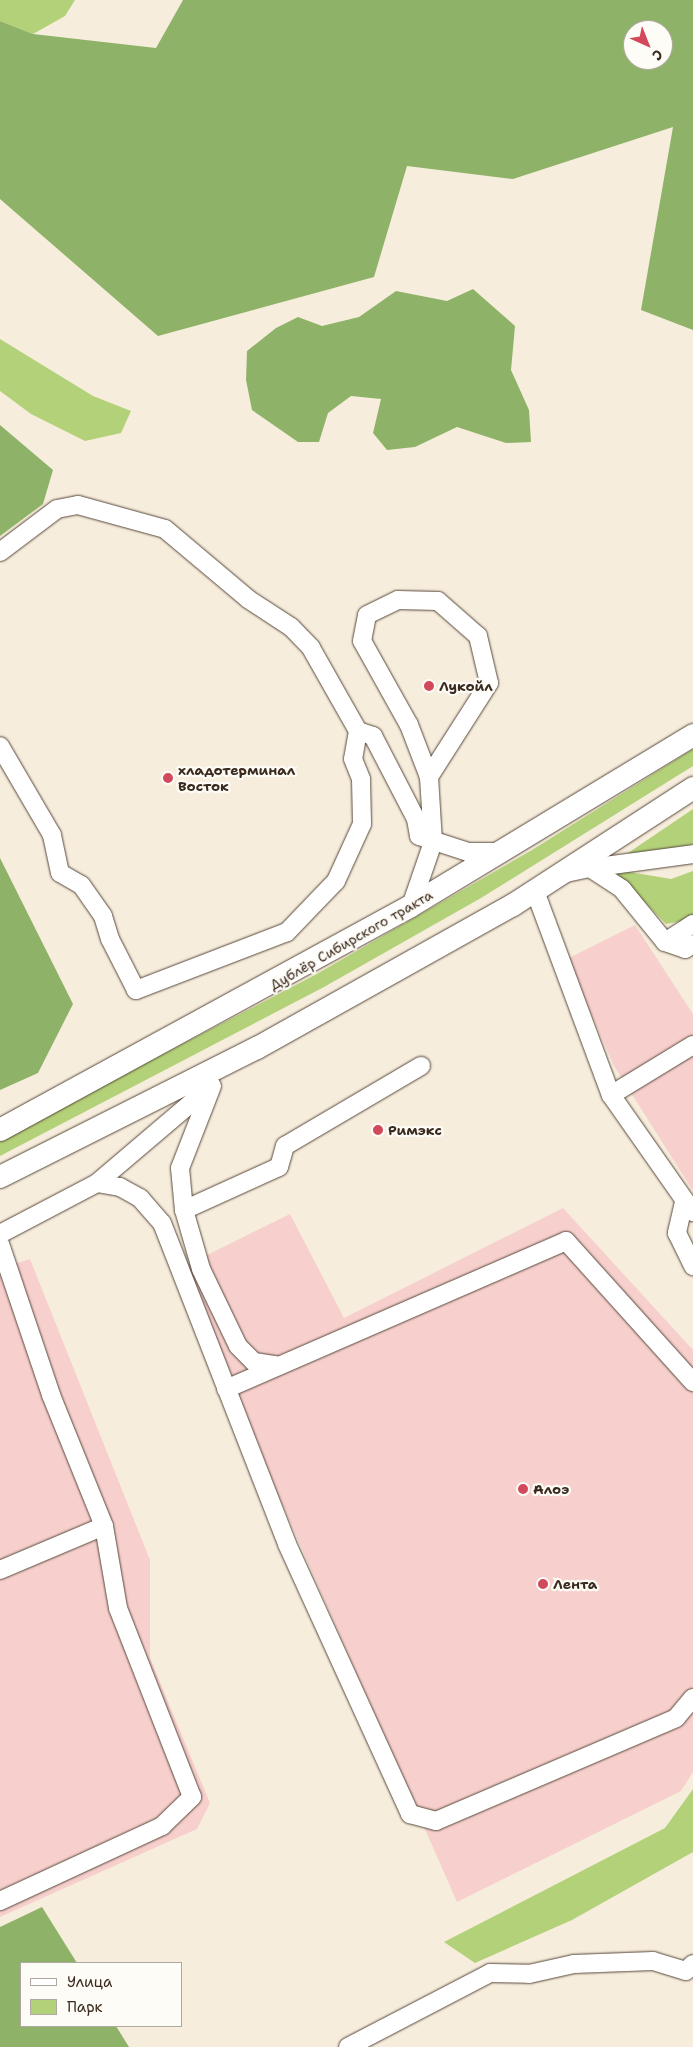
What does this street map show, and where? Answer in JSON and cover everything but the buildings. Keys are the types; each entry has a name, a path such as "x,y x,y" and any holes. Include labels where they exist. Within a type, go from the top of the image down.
{"main road":[{"name":"Дублёр Сибирского тракта","path":"0,1130 56,1103 411,906 693,735"},
{"path":"0,1177 257,1048 535,891 693,788"}],"lane":[{"path":"0,552 57,509 78,505 165,529 311,648 358,731 373,736 416,819 419,836 468,852 504,851"},
{"path":"411,906 433,842 429,777 409,725 362,641 368,615 398,600 438,601 478,636 489,683 429,777"},
{"path":"0,746 52,836 60,873 81,885 103,916 110,939 136,990 287,932 325,893 353,849 362,824 361,779 352,758 358,731"},
{"path":"561,874 590,868 693,854"},
{"path":"590,868 622,889 665,942 685,949 693,944"},
{"path":"535,891 611,1095 689,1207 676,1233 691,1262"},
{"path":"665,942 693,924"},
{"path":"611,1095 693,1046"},
{"path":"0,1234 97,1182 257,1048"},
{"path":"184,1210 279,1167 285,1146 421,1066"},
{"path":"212,1086 180,1168 184,1210 201,1269 238,1346 254,1362 276,1365"},
{"path":"97,1182 120,1187 140,1198 162,1223 287,1544 410,1814 436,1821 676,1718 693,1698"},
{"path":"226,1389 276,1365 566,1240 693,1382"},
{"path":"0,1244 51,1395 104,1526 118,1608 192,1796 162,1826 0,1901"},
{"path":"0,1570 104,1526"},
{"path":"348,2047 490,1973 529,1974 574,1964 653,1961 686,1971 693,1964"}],"shaded area":[{"path":"635,925 693,1014 693,1191 614,1066 567,959"},
{"path":"563,1208 693,1350 693,1772 681,1791 457,1902 179,1269 290,1214 344,1318"},
{"path":"30,1259 150,1560 150,1658 210,1803 197,1829 0,1917 0,1269"}],"green space":[{"path":"0,0 75,0 65,16 33,34 0,21"},
{"path":"183,0 693,0 693,330 641,310 673,127 513,179 407,166 374,277 158,336 0,199 0,21 33,34 156,48"},
{"path":"473,289 515,326 511,370 529,410 531,442 506,443 457,427 415,447 387,450 373,433 381,399 351,396 328,413 319,442 298,442 252,410 246,380 247,351 276,328 298,317 322,326 359,317 396,291 447,301"},
{"path":"0,339 93,396 131,411 121,433 85,441 31,414 0,391"},
{"path":"0,425 53,470 43,504 0,536"},
{"path":"693,749 693,766 481,898 324,987 0,1156 0,1139 315,975 532,850"},
{"path":"693,809 693,844 643,857 628,853"},
{"path":"0,858 73,1004 38,1073 0,1090"},
{"path":"612,869 671,879 693,871 693,919 666,924"},
{"path":"693,1789 693,1852 572,1920 475,1963 444,1942 665,1828"},
{"path":"42,1907 76,1962 20,1962 20,2027 117,2027 129,2047 0,2047 0,1927"}],"place":[{"name":"Лукойл","path":"429,686"},
{"name":"хладотерминал Восток","path":"168,778"},
{"name":"Римэкс","path":"378,1130"},
{"name":"Алоэ","path":"523,1489"},
{"name":"Лента","path":"543,1584"}]}
